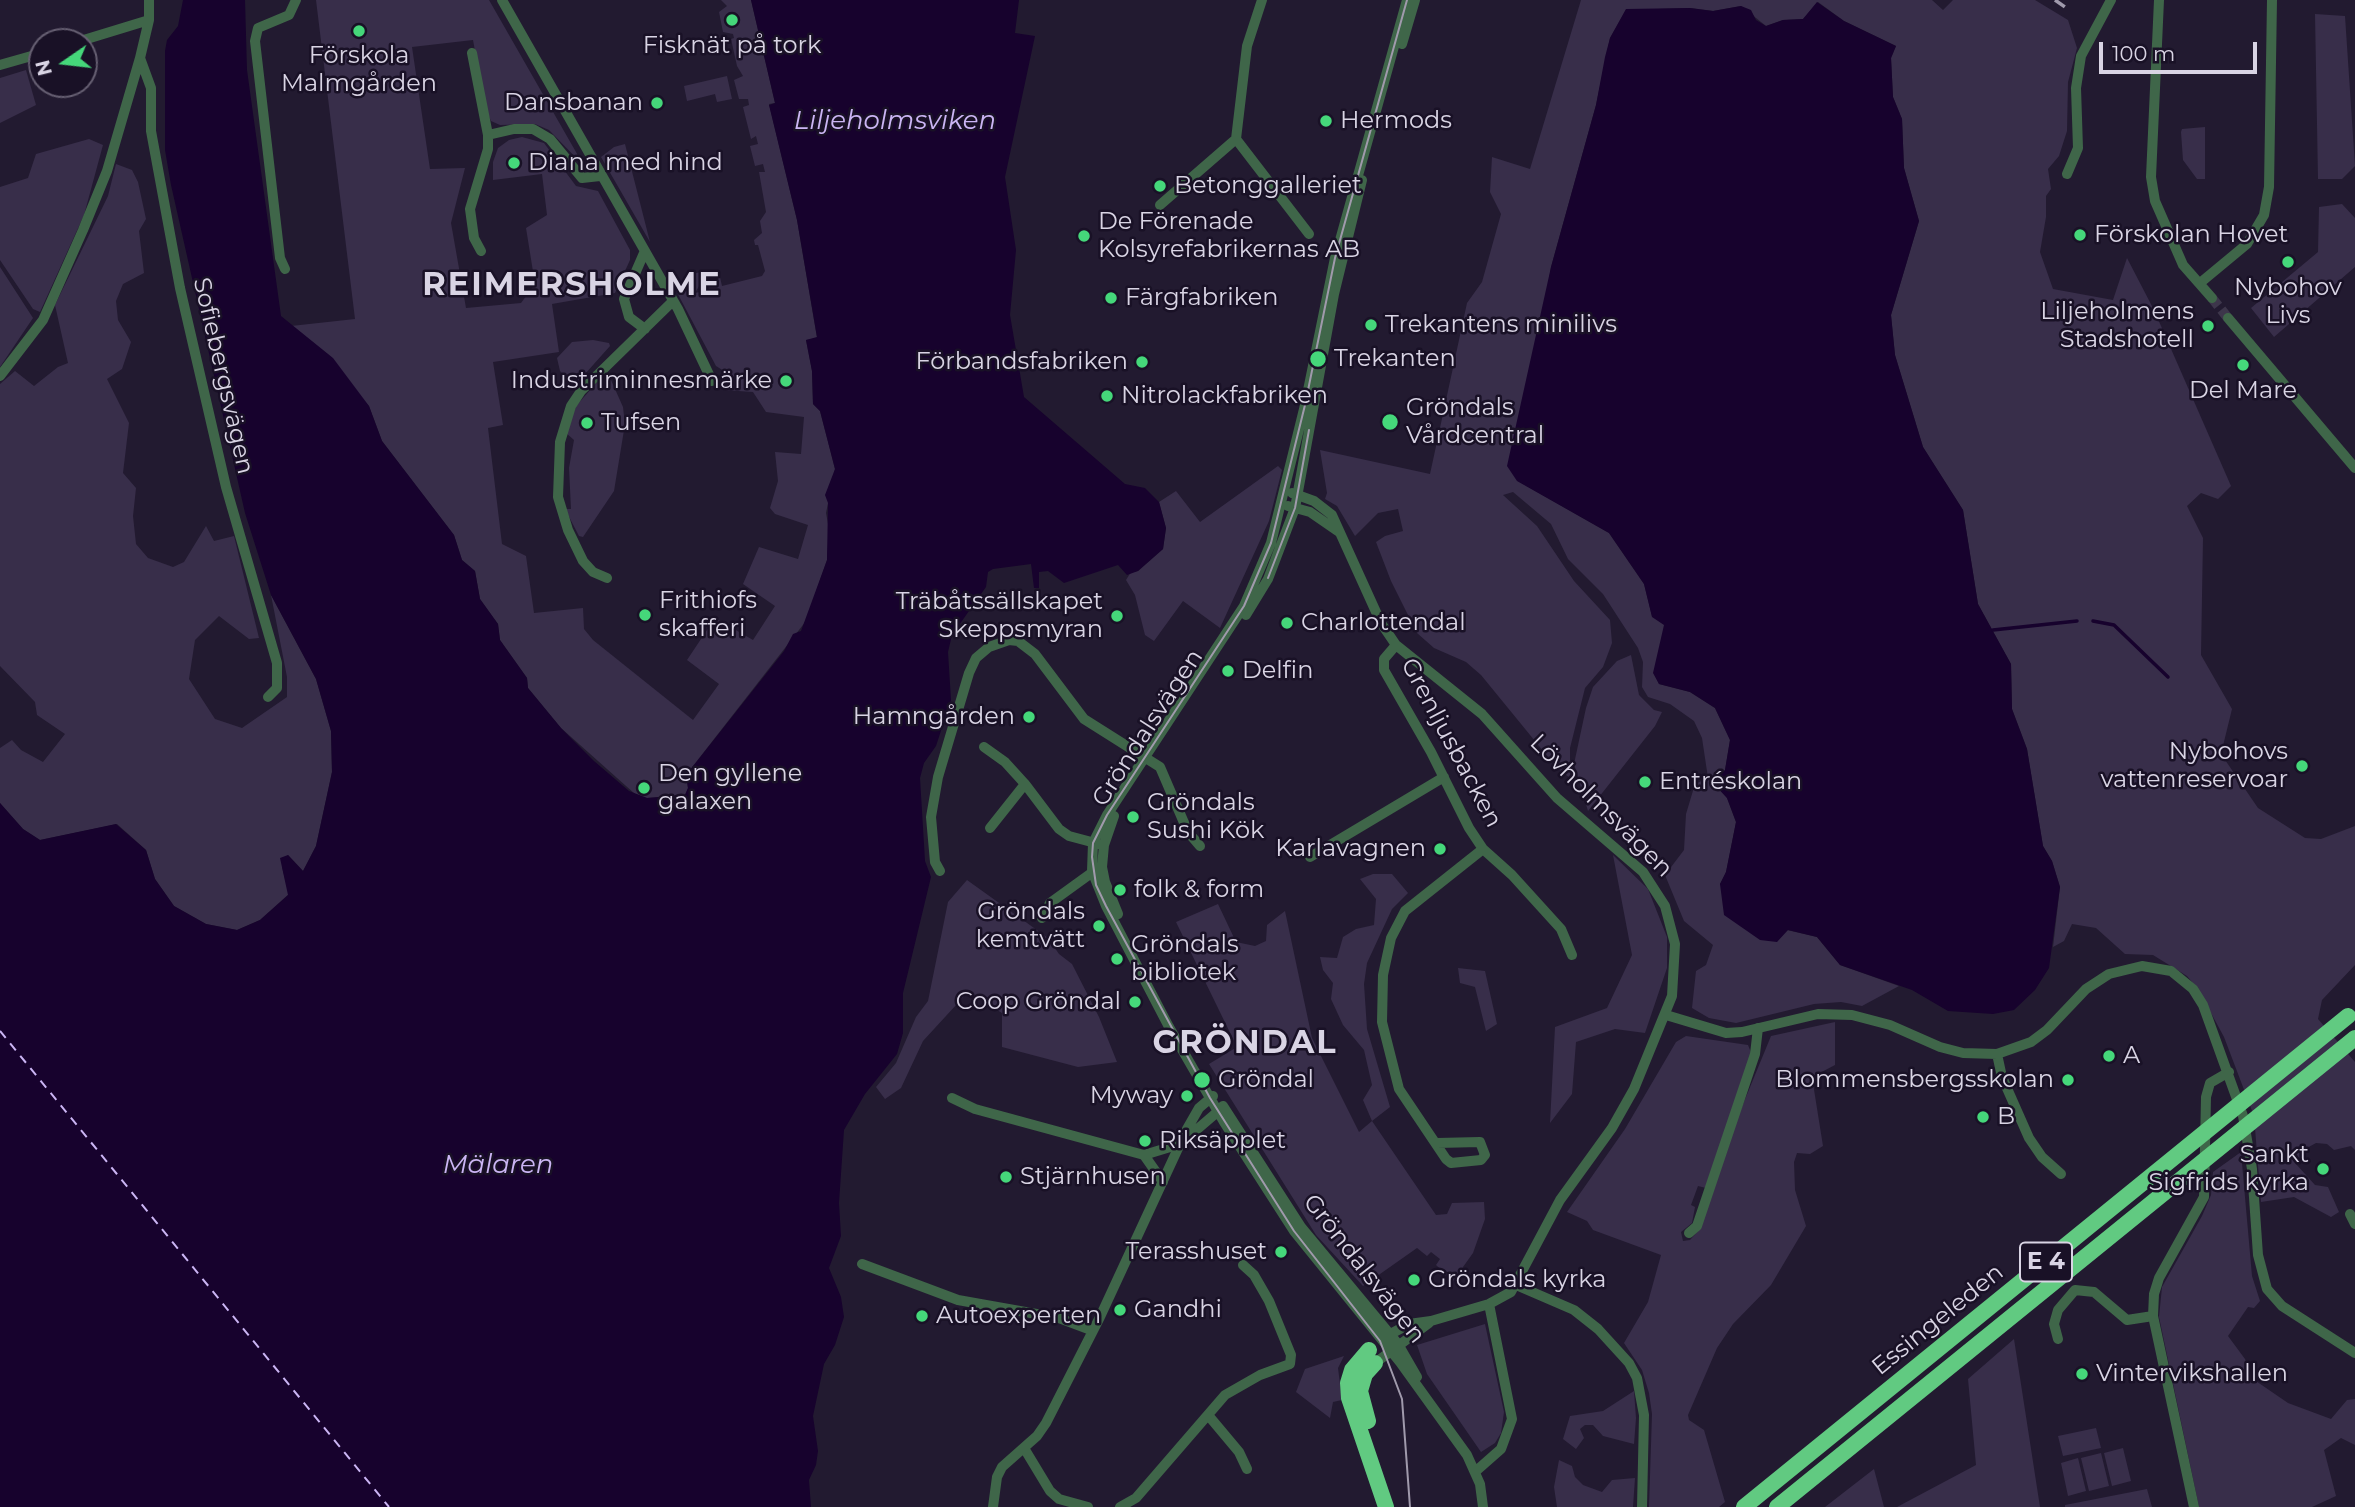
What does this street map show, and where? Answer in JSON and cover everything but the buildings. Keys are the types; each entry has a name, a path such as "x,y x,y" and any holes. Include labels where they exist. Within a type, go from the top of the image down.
{"highway":[{"name":"Essingeleden","path":"1744,1507 2352,1012"},
{"name":"Essingeleden","path":"1777,1507 2355,1038"},
{"path":"1378,1347 1352,1370 1348,1384 1349,1398 1386,1507"},
{"path":"1378,1347 1360,1391 1395,1507"}],"street":[{"path":"0,376 43,320 107,171 140,58 149,20 149,0"},
{"path":"285,269 280,258 255,41 258,28 289,15 296,0"},
{"path":"502,0 678,309 712,381"},
{"path":"1160,205 1236,139 1247,46 1262,0"},
{"path":"1344,536 1325,520 1282,505 1335,258 1407,0"},
{"path":"1299,495 1334,294 1361,182 1415,0"},
{"path":"2067,174 2078,148 2076,88 2081,56 2110,0"},
{"path":"2159,0 2151,177 2155,201 2167,235 2183,265 2212,298"},
{"path":"2200,283 2247,244 2264,215 2269,187 2272,0"},
{"path":"98,36 149,20"},
{"path":"471,54 488,135 488,149 470,209 474,238 481,251"},
{"path":"0,65 28,57"},
{"name":"Sofiebergsvägen","path":"140,58 151,88 151,131 180,288 226,487 277,663 277,688 268,697"},
{"path":"488,135 514,129 533,129 550,139 582,178 600,176"},
{"path":"1236,139 1309,234"},
{"path":"644,253 624,299 629,317 645,329"},
{"path":"607,578 593,572 576,548 558,497 557,460 563,428 581,391 613,356 672,302"},
{"path":"2228,318 2355,468"},
{"name":"Lövholmsvägen","path":"1286,492 1325,507 1344,536 1381,623 1396,645 1482,714 1557,798 1650,880 1665,906 1675,944 1675,980 1666,1015 1622,1112 1552,1213 1516,1285 1505,1297 1489,1304 1431,1321 1409,1324 1378,1347"},
{"name":"Gröndalsvägen","path":"1299,495 1277,557 1250,609 1107,815 1099,844 1097,869 1106,906 1156,1003 1220,1109 1294,1231 1378,1347 1394,1347 1435,1408 1476,1471 1483,1507"},
{"name":"Gröndalsvägen","path":"1147,759 1244,606 1271,544 1282,505"},
{"path":"940,871 935,862 931,817 938,777 976,658 1000,642 1018,641 1035,654 1084,719 1160,768 1188,832 1200,846"},
{"name":"Grenljusbacken","path":"1396,645 1384,659 1384,670 1469,828 1483,849 1512,874 1561,929 1572,955"},
{"path":"984,747 1005,762 1059,829 1069,836 1099,844"},
{"path":"1310,857 1444,778"},
{"path":"990,828 1025,784"},
{"path":"1437,1143 1399,1089 1382,1022 1383,975 1391,938 1405,911 1483,849"},
{"path":"1042,918 1051,903 1097,869"},
{"path":"1666,1015 1726,1033 1818,1014 1852,1015 1951,1050 1997,1054 2031,1042 2047,1030 2098,979 2129,967 2154,966 2172,971 2193,989 2214,1028 2229,1072 2248,1140 2258,1255 2267,1289 2282,1306 2355,1353"},
{"path":"1689,1233 1697,1226 1755,1054 1758,1028"},
{"path":"1997,1054 2002,1077 2029,1138 2042,1157 2061,1174"},
{"path":"2194,1507 2153,1316 2154,1294 2159,1278 2204,1198 2206,1097 2210,1083 2229,1072"},
{"path":"993,1507 997,1477 1009,1459 1024,1448 1046,1423 1180,1144 1199,1108 1213,1096"},
{"path":"952,1098 975,1109 1144,1155 1180,1144 1220,1109"},
{"path":"1144,1155 1163,1182"},
{"path":"862,1264 958,1300 1059,1318 1091,1330"},
{"path":"1120,1507 1136,1498 1225,1395 1246,1382 1290,1364 1291,1355 1269,1301 1254,1275 1243,1265"},
{"path":"1516,1285 1574,1311 1598,1329 1629,1363 1637,1378 1644,1415 1642,1507"},
{"path":"2058,1339 2054,1324 2058,1310 2075,1290 2094,1292 2127,1320 2153,1316"},
{"path":"1476,1471 1501,1449 1511,1426 1509,1399 1489,1304"},
{"name":"Lövholmsvägen","path":"1378,1347 1394,1347 1431,1321"},
{"path":"1208,1415 1239,1452 1247,1469"},
{"path":"1024,1448 1050,1491 1059,1499 1088,1507"}],"shaded area":[{"path":"316,0 489,0 584,166 549,130 535,124 500,125 491,121 486,110 473,40 412,47 430,169 465,168 451,223 466,308 521,303 535,284 526,228 547,215 542,174 493,180 493,162 498,148 509,140 522,137 544,143 576,186 598,191 630,250 630,260 615,293 552,304 559,352 493,362 503,425 488,428 502,544 526,556 534,613 583,608 584,629 593,640 693,720 719,684 687,660 715,618 753,640 775,606 743,584 759,547 798,559 808,525 775,514 770,508 778,481 775,452 801,454 804,417 766,412 753,392 723,390 724,371 716,366 672,283 693,278 693,274 704,271 705,276 695,293 700,292 709,275 719,273 722,286 762,276 765,271 754,240 762,233 760,221 766,212 759,172 765,172 763,164 755,166 750,146 758,144 756,136 751,139 743,107 749,105 748,99 739,99 734,80 743,76 737,66 731,39 734,38 733,34 723,32 719,12 727,6 721,0 751,0 775,103 769,104 797,220 817,338 806,340 812,371 813,404 820,411 835,469 826,513 829,529 827,560 806,621 686,775 688,788 685,795 647,798 635,794 561,728 528,688 527,678 500,640 498,624 480,599 475,571 462,560 454,535 382,441 369,406 291,326 355,319"},
{"path":"1581,0 1932,0 1943,10 1953,0 2035,0 2068,20 2077,48 2068,82 2067,131 2059,156 2048,169 2051,189 2046,196 2046,217 2040,252 2053,289 2113,300 2127,258 2154,310 2231,486 2218,499 2201,493 2187,506 2203,538 2201,655 2232,709 2221,754 2258,808 2305,838 2321,839 2355,826 2355,965 2322,1000 2318,1019 2355,1062 2355,1150 2351,1146 2334,1150 2327,1144 2316,1143 2305,1149 2296,1164 2315,1185 2328,1187 2339,1212 2331,1217 2294,1197 2261,1202 2254,1116 2224,1037 2198,989 2187,976 2153,955 2125,954 2096,928 2072,924 2064,941 2053,947 2060,887 2052,861 2043,846 2027,749 2012,709 2011,664 1978,604 1963,510 1923,447 1895,355 1891,315 1919,221 1904,168 1902,119 1893,97 1891,58 1896,46 1844,21 1818,2 1803,19 1783,20 1766,26 1741,6 1713,11 1690,8 1626,10 1610,38 1596,105 1551,267 1518,481 1609,533 1644,584 1652,616 1665,625 1654,673 1659,684 1690,692 1715,708 1730,740 1725,770 1714,783 1727,798 1736,822 1726,872 1720,884 1787,930 1817,937 1840,965 1899,986 1862,1006 1841,1002 1814,1004 1736,1023 1709,1018 1692,1008 1696,971 1706,965 1713,945 1684,921 1665,875 1684,850 1686,814 1695,784 1708,778 1702,738 1694,721 1670,704 1648,697 1642,687 1643,662 1638,648 1603,594 1568,559 1551,524 1513,492 1503,495 1537,526 1574,581 1610,620 1612,643 1603,667 1585,688 1570,748 1570,778 1557,768 1481,675 1466,662 1434,648 1417,633 1391,581 1376,542 1385,536 1403,531 1398,509 1378,513 1355,536 1337,506 1325,499 1327,493 1320,450 1430,474 1467,303 1482,282 1501,214 1490,192 1492,157 1530,169"},
{"path":"2315,14 2345,16 2355,166 2342,179 2318,179"},
{"path":"26,70 28,98 34,98 36,105 0,123 0,78"},
{"path":"727,76 732,99 717,102 715,94 687,101 684,86"},
{"path":"2205,127 2205,179 2197,179 2183,160 2181,132 2182,129"},
{"path":"89,139 103,145 84,215 40,312 33,309 0,260 0,187 28,178 36,154"},
{"path":"625,144 650,242 601,157 614,147"},
{"path":"116,164 132,170 138,182 146,219 139,231 144,273 123,284 116,301 118,320 131,342 122,369 107,379 129,423 123,473 136,488 133,516 136,544 148,558 173,567 184,562 206,526 214,541 234,536 259,638 249,639 219,616 195,640 189,679 215,719 242,728 287,697 287,677 271,595 316,679 331,731 332,772 316,846 303,871 288,855 282,867 289,894 260,920 237,930 206,924 174,906 155,879 146,850 117,824 40,840 23,829 0,803 0,748 12,740 21,750 43,762 65,734 37,715 35,702 0,666 0,384 15,371 34,386 58,367 68,363 55,305 108,196"},
{"path":"2342,204 2355,218 2355,267 2274,337 2251,308 2318,252 2319,207"},
{"path":"0,267 33,318 0,367"},
{"path":"593,340 609,343 610,346 577,383 570,382 560,371 557,358 572,342"},
{"path":"607,371 623,407 625,424 614,491 583,537 579,536 565,509 571,509 569,468 574,440 566,433 576,406"},
{"path":"1278,466 1282,470 1269,521 1220,628 1183,601 1154,641 1145,635 1135,595 1126,580 1131,572 1138,571 1163,549 1166,528 1159,502 1176,491 1200,522"},
{"path":"1631,655 1639,695 1654,710 1662,712 1655,726 1588,811 1574,764 1586,708 1593,687 1617,661"},
{"path":"1613,855 1648,889 1667,937 1667,968 1645,1033 1615,1029 1576,1042 1572,1094 1550,1123 1555,1027 1607,1008 1632,955"},
{"path":"1373,874 1392,874 1408,893 1392,909 1367,963 1364,984 1367,1029 1390,1107 1372,1121 1363,1100 1372,1085 1364,1050 1343,1025 1331,999 1333,983 1323,970 1320,957 1337,958 1343,937 1356,929 1374,925 1376,899 1360,879"},
{"path":"967,880 1048,938 1059,954 1072,964 1099,1017 1117,1062 1078,1067 1002,1047 1002,1013 968,992 923,1041 901,1088 885,1099 876,1087 896,1063 916,1017 928,1001 948,902"},
{"path":"1218,904 1236,942 1255,946 1266,941 1267,925 1285,911 1312,1038 1359,1132 1372,1121 1436,1215 1447,1214 1452,1203 1484,1202 1485,1219 1473,1253 1453,1281 1436,1265 1440,1259 1431,1252 1427,1256 1417,1248 1363,1286 1316,1235 1209,1064 1237,1047 1176,922"},
{"path":"1458,968 1485,971 1497,1024 1486,1031 1475,987 1460,983"},
{"path":"1835,1022 1835,1065 1812,1077 1823,1146 1810,1154 1797,1153 1794,1162 1795,1190 1806,1226 1771,1285 1733,1324 1717,1348 1688,1415 1689,1420 1704,1430 1725,1502 1719,1507 1649,1507 1652,1414 1649,1393 1642,1370 1624,1343 1648,1302 1661,1255 1593,1230 1587,1221 1567,1212 1625,1129 1676,1042 1686,1036 1748,1045 1752,1055 1706,1188 1698,1186 1691,1205 1695,1207 1692,1223 1681,1232 1683,1241 1690,1240 1700,1229 1732,1131 1771,1036"},
{"path":"2241,1152 2252,1276 2260,1301 2254,1308 2248,1307 2228,1336 2245,1359 2253,1379 2288,1403 2331,1419 2347,1400 2355,1399 2355,1445 2341,1438 2324,1450 2336,1496 2312,1507 2199,1507 2159,1317 2162,1287 2202,1216 2211,1195 2213,1172"},
{"path":"1485,1324 1504,1412 1501,1433 1495,1443 1481,1452 1427,1374 1417,1345"},
{"path":"2014,1339 2040,1507 1897,1507 1976,1465 1968,1379"},
{"path":"1344,1356 1338,1368 1342,1400 1333,1402 1330,1418 1296,1392 1305,1369"},
{"path":"1634,1391 1634,1444 1603,1436 1593,1425 1585,1425 1580,1429 1584,1438 1576,1449 1563,1439 1570,1416 1603,1411"},
{"path":"2096,1428 2101,1448 2063,1456 2058,1436"},
{"path":"2123,1448 2131,1481 2112,1486 2104,1453"},
{"path":"2101,1453 2109,1486 2089,1491 2081,1458"},
{"path":"2078,1458 2086,1491 2068,1496 2061,1463"},
{"path":"1559,1460 1572,1466 1575,1477 1583,1485 1602,1492 1612,1480 1635,1478 1633,1507 1557,1507 1554,1487"},
{"path":"1874,1469 1884,1507 1825,1507"},
{"path":"2147,1489 2152,1507 2065,1507 2065,1505"}],"water":[{"name":"Mälaren","path":"183,0 245,0 247,70 281,316 333,358 369,406 382,441 454,535 462,560 475,571 480,599 498,624 500,640 527,678 528,688 561,728 594,761 629,791 647,798 685,795 688,788 686,775 784,651 793,634 801,631 827,560 828,503 825,495 835,469 820,411 813,404 812,371 806,340 817,337 797,220 769,105 775,103 751,0 1019,0 1015,33 1035,36 1005,177 1016,250 1010,315 1024,397 1125,484 1145,488 1159,502 1166,528 1163,549 1138,571 1127,575 1118,565 1064,583 1048,571 1039,572 1039,588 1034,588 1031,564 993,569 988,572 986,587 952,635 948,652 951,700 936,746 924,763 920,778 925,861 931,877 903,993 903,1033 897,1054 865,1094 844,1130 839,1203 841,1236 829,1268 841,1297 844,1317 835,1345 824,1364 813,1416 818,1451 816,1465 809,1480 811,1507 0,1507 0,803 23,829 40,840 116,824 146,850 155,879 174,906 206,924 237,930 260,920 288,895 280,858 288,855 303,871 316,846 332,772 331,731 316,679 271,595 245,513 171,185 165,150 165,51 167,40 178,26"},
{"name":"Trekanten","path":"1817,2 1844,21 1896,46 1891,58 1893,97 1902,119 1904,168 1919,221 1891,315 1895,355 1923,447 1963,510 1978,604 2011,664 2012,709 2027,749 2043,846 2052,861 2060,887 2049,968 2035,990 2014,1010 1993,1014 1948,1011 1912,990 1840,965 1817,937 1788,930 1777,942 1760,940 1724,915 1720,884 1726,872 1736,822 1727,798 1713,783 1725,770 1730,740 1715,708 1690,692 1659,684 1653,673 1664,625 1652,617 1644,584 1609,533 1517,481 1507,466 1551,267 1596,105 1605,57 1610,38 1626,9 1690,8 1713,11 1741,6 1751,10 1756,20 1766,26 1783,20 1803,19"}],"waterway":[{"path":"1993,630 2077,621"},
{"path":"2093,621 2114,625 2168,677"}],"ferry route":[{"path":"0,1031 389,1507"}],"tunnel":[{"path":"2212,298 2228,318"}],"tram line":[{"path":"1407,0 1335,258 1305,405 1271,543 1244,606 1107,815 1093,843 1092,857 1096,885 1106,906 1210,1098 1294,1231 1380,1341 1402,1399 1410,1507"},
{"path":"1268,578 1295,508 1309,430"}],"railway":[{"path":"2055,0 2072,12"}],"place":[{"name":"Fisknät på tork","path":"732,20"},
{"name":"Förskola Malmgården","path":"359,31"},
{"name":"Dansbanan","path":"657,103"},
{"name":"Hermods","path":"1326,121"},
{"name":"Diana med hind","path":"514,163"},
{"name":"Betonggalleriet","path":"1160,186"},
{"name":"Förskolan Hovet","path":"2080,235"},
{"name":"De Förenade Kolsyrefabrikernas AB","path":"1084,236"},
{"name":"Nybohov Livs","path":"2288,262"},
{"name":"Färgfabriken","path":"1111,298"},
{"name":"Trekantens minilivs","path":"1371,325"},
{"name":"Liljeholmens Stadshotell","path":"2208,326"},
{"name":"Trekanten","path":"1318,359"},
{"name":"Förbandsfabriken","path":"1142,362"},
{"name":"Del Mare","path":"2243,365"},
{"name":"Industriminnesmärke","path":"786,381"},
{"name":"Nitrolackfabriken","path":"1107,396"},
{"name":"Gröndals Vårdcentral","path":"1390,422"},
{"name":"Tufsen","path":"587,423"},
{"name":"Frithiofs skafferi","path":"645,615"},
{"name":"Träbåtssällskapet Skeppsmyran","path":"1117,616"},
{"name":"Charlottendal","path":"1287,623"},
{"name":"Delfin","path":"1228,671"},
{"name":"Hamngården","path":"1029,717"},
{"name":"Nybohovs vattenreservoar","path":"2302,766"},
{"name":"Entréskolan","path":"1645,782"},
{"name":"Den gyllene galaxen","path":"644,788"},
{"name":"Gröndals Sushi Kök","path":"1133,817"},
{"name":"Karlavagnen","path":"1440,849"},
{"name":"folk & form","path":"1120,890"},
{"name":"Gröndals kemtvätt","path":"1099,926"},
{"name":"Gröndals bibliotek","path":"1117,959"},
{"name":"Coop Gröndal","path":"1135,1002"},
{"name":"A","path":"2109,1056"},
{"name":"Gröndal","path":"1202,1080"},
{"name":"Blommensbergsskolan","path":"2068,1080"},
{"name":"Myway","path":"1187,1096"},
{"name":"B","path":"1983,1117"},
{"name":"Riksäpplet","path":"1145,1141"},
{"name":"Sankt Sigfrids kyrka","path":"2323,1169"},
{"name":"Stjärnhusen","path":"1006,1177"},
{"name":"Terasshuset","path":"1281,1252"},
{"name":"Gröndals kyrka","path":"1414,1280"},
{"name":"Gandhi","path":"1120,1310"},
{"name":"Autoexperten","path":"922,1316"},
{"name":"Vintervikshallen","path":"2082,1374"}],"district":[{"name":"REIMERSHOLME","path":"572,286"},
{"name":"GRÖNDAL","path":"1245,1044"}],"water label":[{"name":"Liljeholmsviken","path":"895,121"}]}
